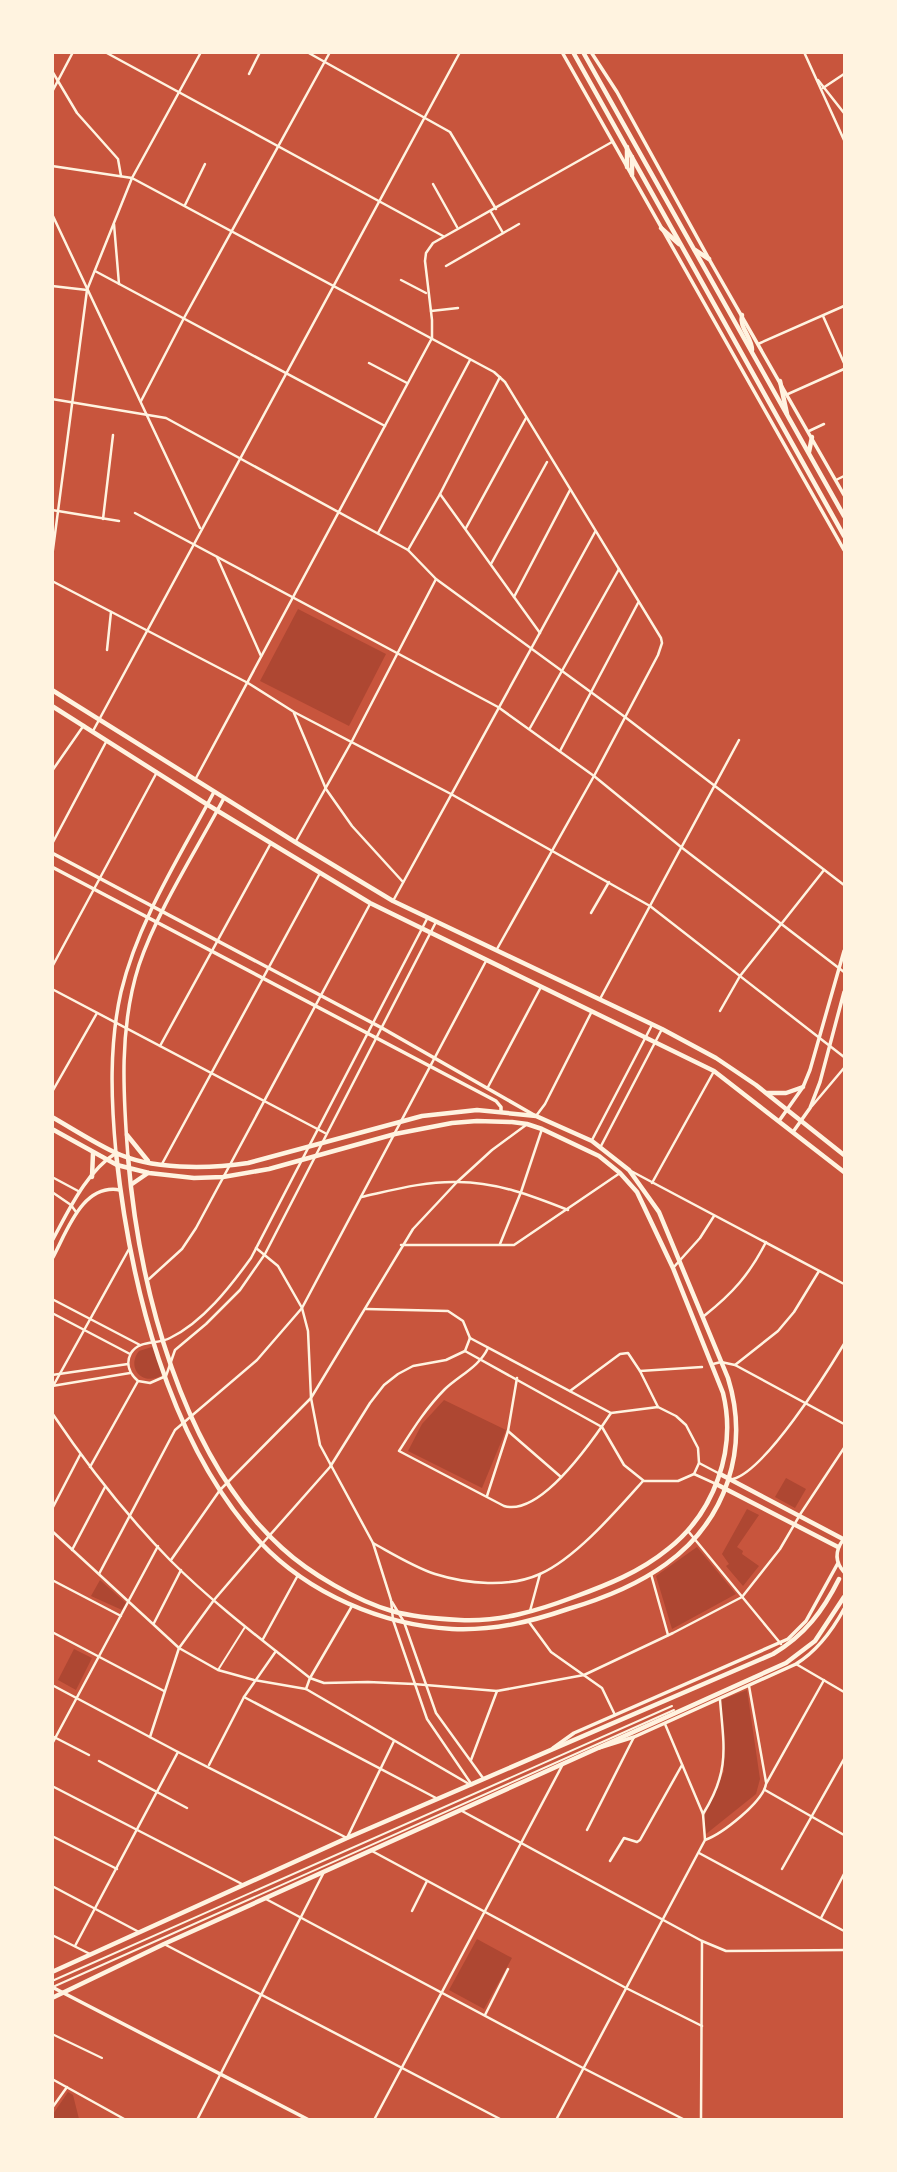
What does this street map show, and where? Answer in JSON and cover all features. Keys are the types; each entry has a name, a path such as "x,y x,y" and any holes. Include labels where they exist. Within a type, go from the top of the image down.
{"main road":[{"path":"562,52 845,550"},
{"path":"573,52 845,536"},
{"path":"583,52 845,516"},
{"path":"592,52 845,495"},
{"path":"632,139 640,134"},
{"path":"626,146 627,167"},
{"path":"632,156 632,175"},
{"path":"661,228 683,248"},
{"path":"695,250 709,259"},
{"path":"742,315 741,323 751,343 751,351"},
{"path":"780,381 787,415"},
{"path":"808,453 812,437"},
{"path":"52,690 393,901 662,1029 716,1058 845,1155"},
{"path":"52,705 208,805 370,903 714,1071 845,1172"},
{"path":"52,853 100,879 154,907 382,1028 536,1116 592,1141 629,1170 659,1212 733,1391 737,1419 737,1448 725,1490 694,1539 674,1558 651,1574 585,1604 529,1622 451,1629 393,1620 352,1605 299,1575 261,1544 220,1490 184,1422 143,1312 120,1190 112,1083 116,1022 128,967 149,917 154,907 208,805 214,792"},
{"path":"52,1129 117,1165 129,1168 149,1173 194,1178 223,1177 313,1157 395,1134 442,1124 477,1121 527,1124 598,1156 620,1173 637,1192 674,1268 723,1393 728,1412 727,1448 716,1485 688,1531 668,1549 630,1574 530,1612 476,1620 392,1611 340,1587 303,1565 269,1535 227,1483 192,1416 170,1365 146,1281 129,1168 123,1083 126,1027 139,967 163,912 224,798"},
{"path":"52,867 496,1101 501,1112"},
{"path":"779,1121 803,1087 845,951"},
{"path":"793,1132 810,1108 845,992"},
{"path":"767,1094 786,1093 803,1087"},
{"path":"52,1117 128,1157 162,1164 229,1166 402,1121 451,1112 501,1112 536,1116"},
{"path":"127,1135 149,1162"},
{"path":"92,1177 93,1152"},
{"path":"52,1241 80,1192 106,1159 116,1153"},
{"path":"131,1185 149,1173"},
{"path":"52,1259 77,1213 96,1193 111,1188 120,1190"},
{"path":"549,1752 567,1737 781,1644 806,1621 838,1563 838,1547 844,1539 720,1474"},
{"path":"716,1485 838,1547"},
{"path":"838,1563 845,1572"},
{"path":"52,1972 347,1838 765,1658 787,1646 816,1619 839,1579"},
{"path":"52,1998 264,1898 786,1663 816,1640 845,1597"},
{"path":"597,1748 605,1748 665,1724 796,1664 817,1648 845,1609"},
{"path":"52,1987 309,2119"}],"street":[{"path":"52,92 73,52"},
{"path":"105,52 444,236"},
{"path":"52,556 88,290 132,178 201,52"},
{"path":"249,74 260,52"},
{"path":"307,52 443,127 454,136 496,209"},
{"path":"141,401 330,52"},
{"path":"93,731 460,52"},
{"path":"804,52 845,140"},
{"path":"52,71 60,80 77,113 118,159 121,176"},
{"path":"822,88 845,74"},
{"path":"822,88 845,113"},
{"path":"195,780 432,338 426,253 433,243 457,228 491,212 612,142"},
{"path":"185,206 205,164"},
{"path":"52,166 132,178 501,377 662,643 594,776 496,951"},
{"path":"433,184 457,228"},
{"path":"491,212 503,233"},
{"path":"52,214 201,529"},
{"path":"114,221 119,284"},
{"path":"446,266 519,224"},
{"path":"95,271 384,426"},
{"path":"401,280 428,293"},
{"path":"52,286 88,290"},
{"path":"758,344 845,306"},
{"path":"431,311 458,308"},
{"path":"823,316 845,363"},
{"path":"378,533 471,359"},
{"path":"369,363 407,383"},
{"path":"788,394 845,369"},
{"path":"408,550 501,377"},
{"path":"52,399 147,413 178,423 408,550 436,579 592,692 845,885"},
{"path":"466,528 526,418"},
{"path":"809,431 824,424"},
{"path":"103,519 113,435"},
{"path":"491,564 547,462"},
{"path":"836,480 845,476"},
{"path":"514,597 570,490"},
{"path":"440,494 540,633"},
{"path":"52,510 119,521"},
{"path":"135,513 293,596 530,728 845,972"},
{"path":"393,901 596,531"},
{"path":"216,556 261,656"},
{"path":"530,728 619,569"},
{"path":"295,842 352,741 436,579"},
{"path":"52,581 248,683 294,712 554,850 650,906 845,1057"},
{"path":"560,751 638,603"},
{"path":"107,650 111,612"},
{"path":"294,712 326,789 352,826 403,882"},
{"path":"52,771 84,725"},
{"path":"52,844 107,740"},
{"path":"599,999 739,740"},
{"path":"52,967 158,772"},
{"path":"160,1046 271,843"},
{"path":"720,1011 740,976 824,870"},
{"path":"162,1164 320,873"},
{"path":"591,913 609,882"},
{"path":"146,1281 183,1249 370,903"},
{"path":"428,917 238,1276 200,1317 175,1336 162,1342 140,1345 130,1354 130,1373 138,1381 150,1382 166,1376 175,1350 240,1290 265,1254 436,921"},
{"path":"99,1574 173,1434 257,1360 302,1308 486,961"},
{"path":"488,1087 541,987"},
{"path":"52,989 326,1133"},
{"path":"536,1116 545,1104 592,1011"},
{"path":"52,1092 97,1012"},
{"path":"592,1141 652,1025"},
{"path":"601,1146 662,1029"},
{"path":"810,1108 845,1068"},
{"path":"652,1183 714,1071"},
{"path":"171,1560 220,1490 311,1398 413,1229 457,1182 492,1150 527,1124"},
{"path":"500,1244 542,1129"},
{"path":"629,1170 845,1284"},
{"path":"401,1245 514,1245 620,1173"},
{"path":"52,1177 80,1192"},
{"path":"361,1197 416,1185 457,1182 521,1192 568,1210"},
{"path":"52,1192 71,1205 77,1213"},
{"path":"674,1268 700,1238 714,1216"},
{"path":"702,1317 743,1281 766,1242"},
{"path":"255,1248 278,1266 302,1308 310,1352 311,1398 320,1445 373,1543 391,1600 393,1620 427,1719 472,1785"},
{"path":"53,1387 129,1249"},
{"path":"734,1365 778,1331 794,1312 819,1271"},
{"path":"52,1299 140,1345"},
{"path":"364,1309 448,1311 463,1321 470,1338 611,1413 646,1407 658,1408 676,1416 686,1425 698,1448 699,1463 694,1474 678,1481 644,1481 624,1465 602,1427 465,1351"},
{"path":"52,1313 130,1354"},
{"path":"200,1317 206,1324"},
{"path":"150,1737 179,1648 261,1544 330,1467 384,1385 414,1366 446,1360 465,1351 470,1338"},
{"path":"729,1480 743,1476 779,1438 807,1403 845,1344"},
{"path":"488,1348 482,1360 428,1406 399,1451 504,1506 516,1508 539,1495 561,1477 611,1413"},
{"path":"570,1391 620,1354 628,1353 658,1408"},
{"path":"712,1364 721,1362 734,1365 845,1423"},
{"path":"52,1376 128,1364"},
{"path":"640,1371 702,1367"},
{"path":"53,1387 130,1373"},
{"path":"487,1496 508,1431 517,1378"},
{"path":"90,1467 138,1381"},
{"path":"52,1413 80,1455 171,1560 214,1601 310,1678 324,1683 414,1684 497,1691 584,1675 668,1636 742,1597 774,1558 845,1448"},
{"path":"508,1431 561,1477"},
{"path":"52,1509 80,1455"},
{"path":"699,1463 720,1474"},
{"path":"694,1474 716,1485"},
{"path":"373,1543 434,1573 451,1577 484,1583 540,1574 566,1557 644,1481"},
{"path":"72,1550 106,1486"},
{"path":"52,1531 179,1648 218,1670 254,1680 306,1689 472,1785"},
{"path":"688,1531 781,1644"},
{"path":"52,1744 158,1546"},
{"path":"153,1624 181,1570"},
{"path":"530,1612 540,1574"},
{"path":"651,1574 668,1636"},
{"path":"262,1640 299,1575"},
{"path":"52,1580 121,1616"},
{"path":"391,1600 404,1622 436,1713 485,1780"},
{"path":"306,1689 352,1605"},
{"path":"529,1622 544,1645 602,1688 615,1715"},
{"path":"52,1632 165,1691"},
{"path":"209,1766 244,1697 276,1651"},
{"path":"796,1664 845,1692"},
{"path":"766,1784 824,1680"},
{"path":"52,1685 347,1838 394,1741"},
{"path":"705,1840 715,1836 759,1800 765,1790 750,1686"},
{"path":"470,1762 497,1691"},
{"path":"244,1697 439,1800"},
{"path":"703,1814 717,1790 724,1765 720,1699"},
{"path":"556,2119 705,1840 703,1814 665,1724"},
{"path":"54,1736 89,1755"},
{"path":"587,1830 634,1737"},
{"path":"75,1946 178,1752"},
{"path":"782,1869 845,1759"},
{"path":"99,1761 187,1808"},
{"path":"374,2119 563,1764"},
{"path":"610,1861 624,1838 637,1842 640,1840 682,1765"},
{"path":"52,1786 243,1885"},
{"path":"765,1790 845,1835"},
{"path":"462,1811 702,1941 726,1951 844,1950"},
{"path":"52,1836 117,1869"},
{"path":"372,1851 702,2026"},
{"path":"699,1853 845,1931"},
{"path":"197,2119 324,1871"},
{"path":"821,1918 845,1874"},
{"path":"412,1911 427,1881"},
{"path":"52,1886 139,1932"},
{"path":"264,1898 583,2068 685,2119"},
{"path":"52,1935 90,1954"},
{"path":"701,2119 702,1941"},
{"path":"164,1944 502,2119"},
{"path":"485,2015 508,1969"},
{"path":"52,2079 126,2119"},
{"path":"52,2108 67,2087"}],"lane":[{"path":"218,1670 245,1626"},
{"path":"52,1981 672,1706"},
{"path":"52,1987 674,1710"},
{"path":"52,2034 102,2058"}],"shaded area":[{"path":"298,609 386,654 349,726 260,681"},
{"path":"152,1347 163,1374 150,1379 139,1374 134,1364 139,1351"},
{"path":"444,1400 506,1430 482,1488 408,1451 422,1424"},
{"path":"786,1478 806,1489 795,1508 775,1497"},
{"path":"747,1509 759,1515 737,1547 759,1566 743,1586 726,1566 729,1564 722,1554"},
{"path":"697,1547 736,1594 672,1629 656,1576"},
{"path":"100,1580 126,1603 122,1610 91,1596"},
{"path":"74,1649 92,1658 76,1690 58,1680"},
{"path":"747,1690 760,1779 756,1794 706,1834 704,1817 724,1771 721,1700"},
{"path":"477,1939 512,1958 484,2009 449,1990"},
{"path":"68,2092 73,2095 79,2119 53,2119 53,2114"}]}
